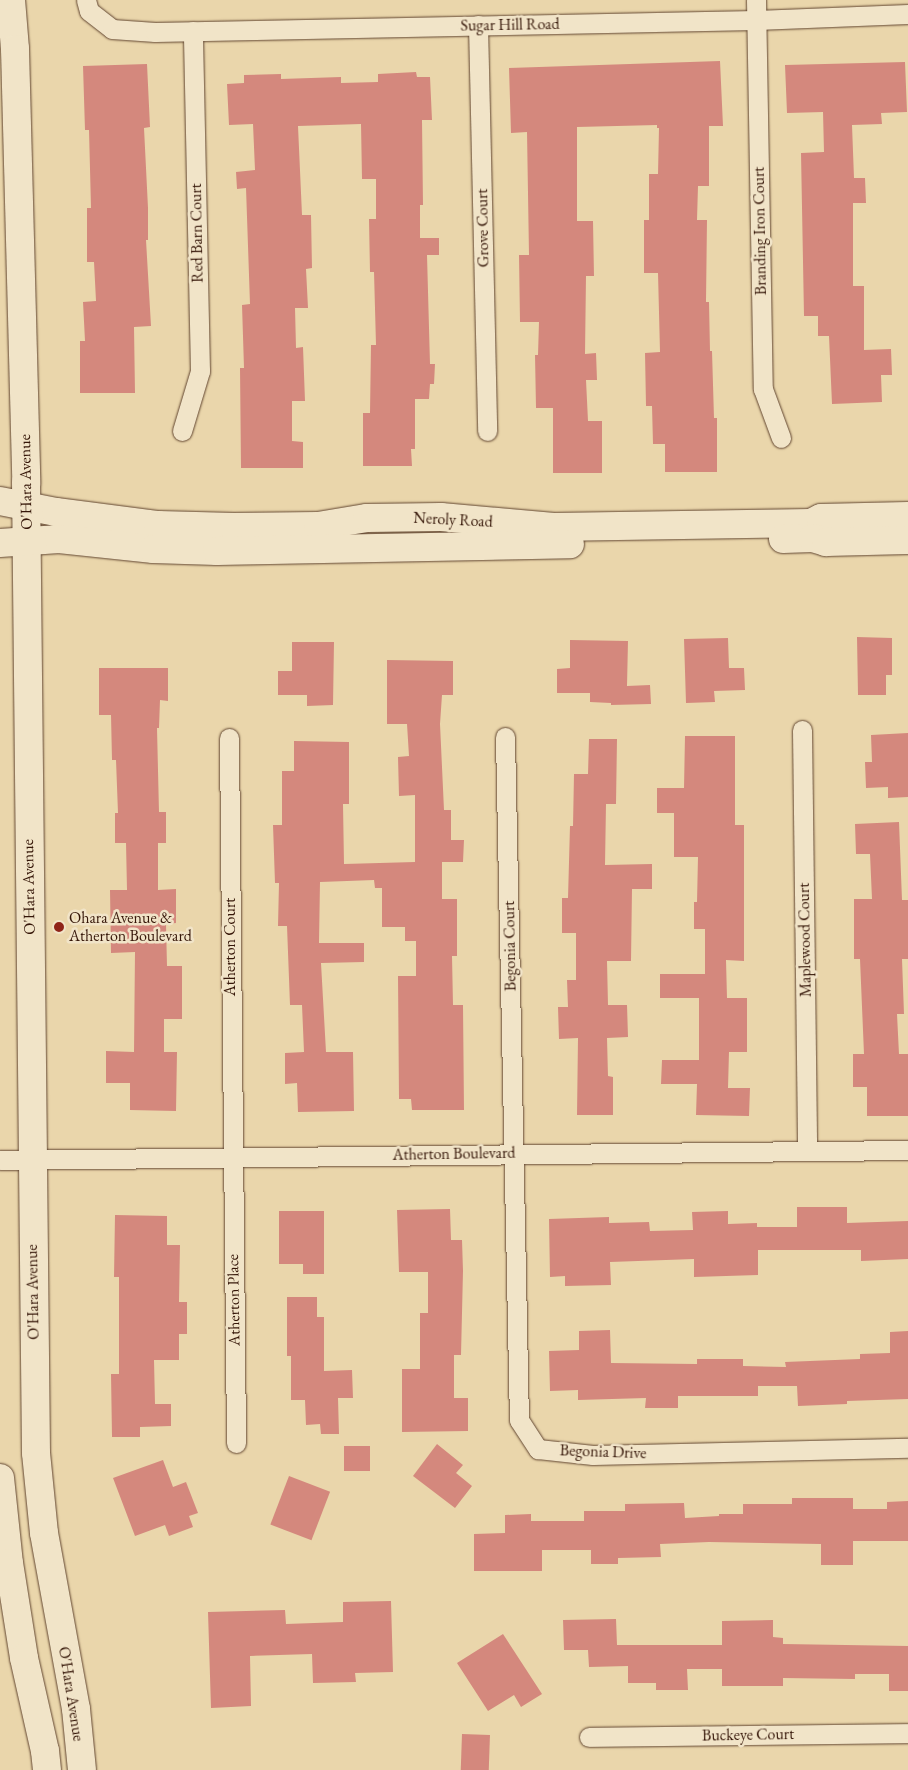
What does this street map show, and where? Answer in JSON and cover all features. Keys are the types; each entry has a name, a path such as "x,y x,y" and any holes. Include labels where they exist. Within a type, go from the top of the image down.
{"main road":[{"name":"O'Hara Avenue","path":"11,0 15,59 13,503 27,542 31,1160 36,1453 44,1533 76,1709 82,1770"},
{"name":"Neroly Road","path":"13,503 56,512 158,525 234,527 318,526 367,518 441,517 554,527 811,523 821,518 908,516"},
{"name":"Neroly Road","path":"0,543 59,539 153,549 217,551 804,538 826,542 908,540"},
{"path":"0,1478 16,1610 47,1770"}],"street":[{"name":"Sugar Hill Road","path":"86,0 89,11 112,29 155,32 756,20 908,14"},
{"name":"Branding Iron Court","path":"756,0 763,389 781,438"},
{"name":"Grove Court","path":"478,25 487,431"},
{"name":"Red Barn Court","path":"182,431 200,371 193,31"},
{"name":"Maplewood Court","path":"802,730 807,1150"},
{"name":"Begonia Court","path":"505,737 515,1154"},
{"name":"Atherton Court","path":"229,738 232,1157"},
{"name":"Atherton Boulevard","path":"0,1160 908,1150"},
{"name":"Begonia Drive","path":"515,1154 519,1420 538,1449 593,1455 908,1448"},
{"name":"Atherton Place","path":"232,1157 236,1443"},
{"name":"Buckeye Court","path":"589,1737 908,1733"}],"building":[{"path":"720,61 723,126 709,126 709,186 698,186 697,220 707,220 706,302 709,302 714,418 717,418 717,472 665,472 665,444 653,444 652,406 646,406 645,353 660,352 658,273 644,273 644,220 649,220 649,174 658,174 659,128 657,128 657,125 577,127 577,221 593,221 594,276 586,276 585,354 596,353 597,380 586,380 588,421 602,421 602,473 553,473 553,408 536,408 535,355 538,355 539,322 520,322 519,255 529,255 527,132 511,133 509,68"},
{"path":"905,62 907,112 881,113 882,124 852,125 854,178 865,178 866,203 853,203 853,286 864,286 864,350 891,349 892,375 881,375 882,402 832,404 829,336 818,336 818,316 804,316 801,153 824,152 823,112 787,113 785,65"},
{"path":"147,64 150,127 144,128 148,208 148,240 146,240 151,326 134,327 135,393 80,393 80,341 85,341 83,302 96,301 94,262 87,262 87,208 91,208 89,130 85,130 83,66"},
{"path":"416,72 417,77 430,77 432,120 422,120 423,205 420,205 420,238 439,238 439,255 427,255 430,364 435,364 434,384 430,384 429,399 415,399 415,449 411,449 412,466 363,466 363,413 370,413 371,345 376,345 374,272 370,272 369,219 376,219 376,179 362,179 361,124 298,126 302,215 311,215 312,268 306,269 308,308 295,308 296,348 303,347 305,401 292,401 292,441 303,442 303,468 241,468 240,368 244,368 242,305 250,304 246,188 237,189 236,172 255,170 253,124 229,125 227,84 244,83 244,75 281,74 281,79 341,77 341,83 378,82 378,74"},
{"path":"857,637 892,638 892,675 886,675 886,695 858,695"},
{"path":"728,638 729,668 744,668 745,690 714,691 715,702 686,703 684,639"},
{"path":"570,640 628,641 627,686 650,685 651,704 611,705 611,703 590,702 590,693 557,693 557,669 570,668"},
{"path":"292,642 334,642 333,705 307,706 307,695 278,695 278,671 292,671"},
{"path":"387,660 453,661 453,695 442,695 440,724 444,810 451,810 451,840 464,840 463,862 442,862 442,899 457,899 457,956 452,956 453,1005 463,1005 464,1110 412,1110 411,1099 399,1099 398,976 416,976 416,941 405,941 405,927 382,927 382,888 375,888 374,880 320,882 319,943 364,943 364,962 321,963 326,1052 353,1052 354,1111 298,1112 297,1083 285,1084 285,1053 304,1052 302,1005 290,1005 287,926 278,926 279,883 275,883 273,825 282,825 282,771 294,771 294,741 349,742 349,804 343,804 344,864 415,862 415,795 399,796 398,757 409,756 407,724 387,724"},
{"path":"99,668 168,668 168,701 160,700 159,728 157,728 159,812 166,812 166,843 158,843 158,890 176,889 176,923 166,924 167,966 182,966 182,1019 164,1019 164,1052 177,1052 176,1111 130,1110 130,1083 106,1083 106,1051 134,1052 135,952 111,953 110,890 127,890 126,843 115,843 115,813 118,813 116,760 112,760 111,715 99,715"},
{"path":"908,733 908,797 888,798 888,787 866,788 865,762 872,762 871,735"},
{"path":"685,736 735,736 735,825 744,825 744,961 726,960 727,998 747,998 747,1052 729,1052 728,1088 750,1088 749,1116 696,1115 697,1084 661,1084 662,1060 699,1060 699,998 660,998 660,974 705,974 705,929 694,929 698,857 674,857 674,813 657,813 657,788 684,788"},
{"path":"589,739 617,739 616,804 606,804 605,865 652,864 652,889 632,889 631,961 607,961 608,1005 627,1005 628,1037 607,1038 608,1076 613,1077 613,1115 577,1115 578,1038 559,1039 558,1007 568,1007 567,980 576,980 576,933 562,933 562,898 568,898 570,826 573,826 574,774 588,774"},
{"path":"899,822 902,900 908,900 908,959 902,959 904,1014 897,1014 899,1054 908,1054 908,1116 867,1116 867,1087 853,1087 853,1054 864,1054 860,959 854,959 854,899 872,899 870,854 856,854 855,824"},
{"path":"797,1207 847,1207 847,1223 908,1221 908,1259 861,1261 861,1250 758,1250 758,1275 694,1277 694,1259 610,1262 611,1285 565,1286 565,1276 550,1277 549,1219 609,1217 609,1223 649,1222 650,1231 693,1230 692,1212 728,1211 728,1224 757,1223 757,1227 797,1227"},
{"path":"450,1209 451,1240 462,1240 463,1271 461,1355 454,1355 454,1398 468,1398 468,1431 402,1432 402,1369 420,1369 420,1313 428,1313 428,1272 399,1272 397,1210"},
{"path":"279,1211 324,1211 324,1274 303,1274 303,1264 279,1264"},
{"path":"115,1215 167,1216 167,1245 180,1245 179,1302 187,1302 187,1334 179,1334 179,1360 154,1360 155,1404 171,1404 171,1426 140,1427 140,1437 112,1437 111,1374 119,1374 119,1277 114,1277"},
{"path":"287,1297 317,1297 317,1317 324,1317 324,1371 352,1370 353,1398 338,1398 339,1434 321,1434 320,1424 306,1425 305,1400 291,1400 291,1356 287,1356"},
{"path":"610,1330 611,1363 697,1364 697,1359 743,1359 743,1366 786,1367 785,1362 860,1359 860,1354 890,1353 890,1332 908,1331 908,1399 847,1401 847,1404 798,1406 797,1386 758,1386 758,1396 678,1396 678,1408 645,1408 646,1398 578,1400 578,1390 550,1391 549,1351 579,1350 579,1331"},
{"path":"437,1444 463,1465 456,1473 472,1486 455,1508 413,1476"},
{"path":"344,1446 370,1446 370,1471 344,1471"},
{"path":"163,1460 173,1487 186,1482 198,1513 189,1516 193,1527 169,1536 165,1525 135,1536 113,1478"},
{"path":"289,1476 330,1492 311,1540 270,1525"},
{"path":"792,1498 853,1498 853,1509 887,1509 887,1502 908,1501 908,1541 853,1541 853,1565 821,1565 821,1544 709,1542 660,1544 661,1557 618,1558 618,1564 591,1564 591,1550 542,1550 542,1571 474,1571 474,1534 505,1533 505,1515 531,1514 531,1521 584,1521 584,1511 625,1511 625,1504 684,1503 685,1518 719,1516 719,1514 743,1514 743,1504 792,1504"},
{"path":"391,1601 393,1672 355,1673 356,1682 313,1683 312,1654 250,1656 251,1706 211,1708 208,1612 285,1610 286,1624 343,1622 343,1602"},
{"path":"616,1619 617,1645 722,1645 722,1621 773,1620 773,1637 783,1638 783,1644 908,1646 908,1691 889,1691 889,1674 855,1674 855,1679 783,1678 783,1686 722,1686 722,1669 687,1669 688,1690 656,1690 656,1683 628,1683 628,1666 589,1667 588,1650 564,1650 563,1620"},
{"path":"503,1634 542,1694 521,1707 514,1695 488,1711 457,1663"},
{"path":"462,1734 490,1735 489,1770 461,1770"}],"place":[{"name":"Ohara Avenue & Atherton Boulevard","path":"59,927"}]}
